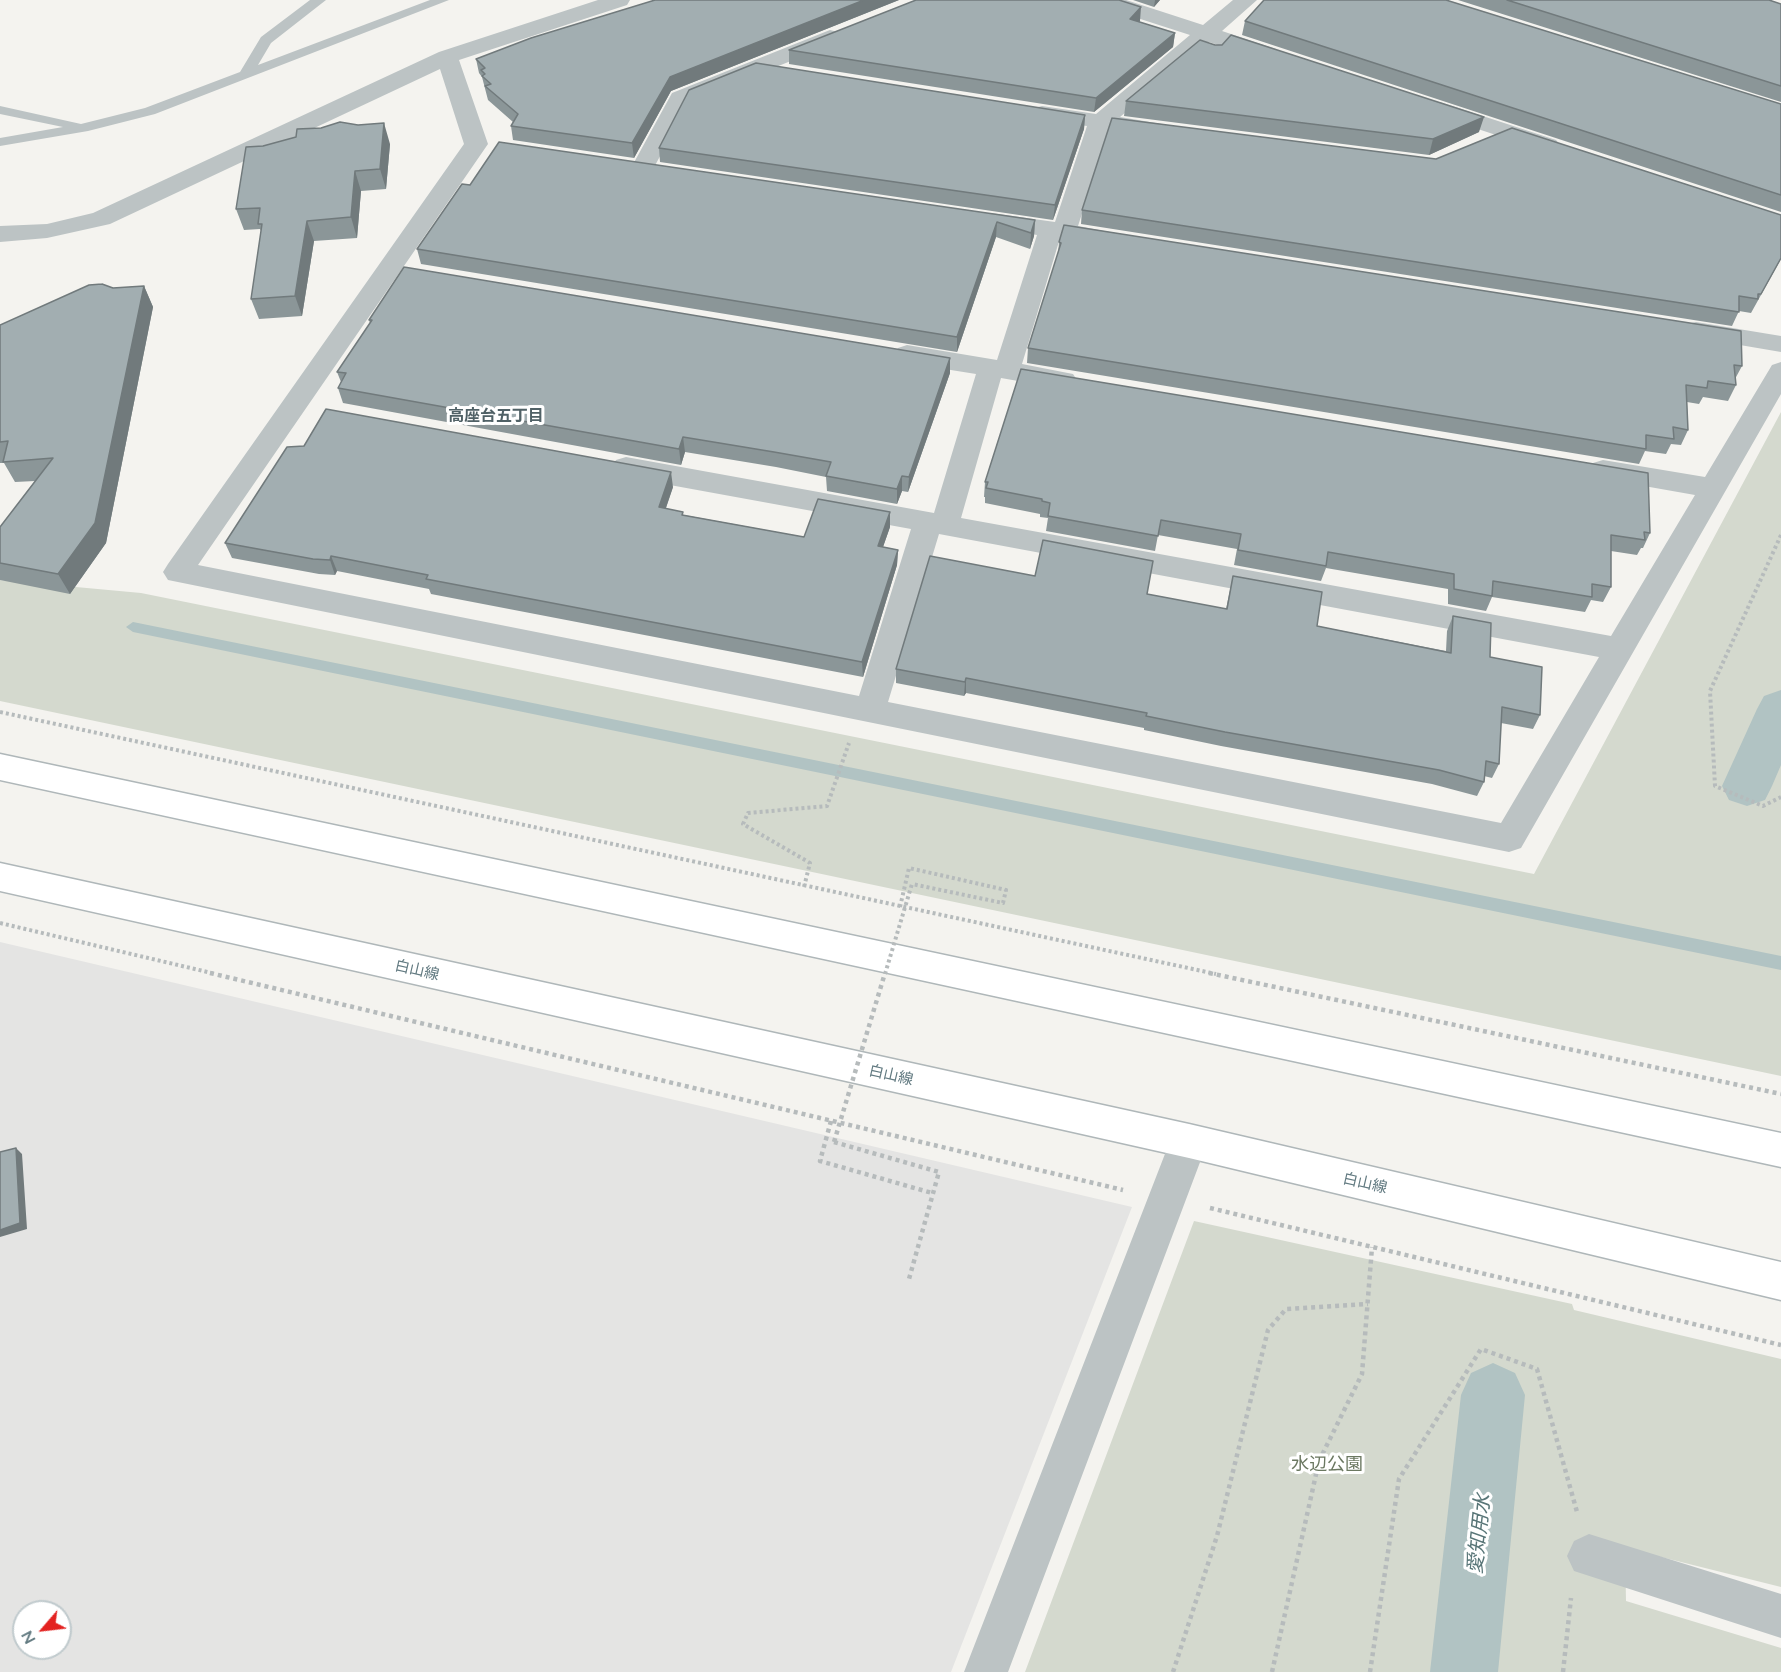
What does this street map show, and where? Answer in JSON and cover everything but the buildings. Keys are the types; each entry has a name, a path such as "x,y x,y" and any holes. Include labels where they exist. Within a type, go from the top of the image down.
{"street":[{"path":"0,234 47,231 102,219 447,57 619,0"},
{"path":"1105,0 1285,59"},
{"path":"870,710 937,524 1100,122 1246,0"},
{"path":"643,168 680,98 850,30"},
{"path":"447,57 487,145 306,408 178,572 1509,838 1781,371"},
{"path":"754,68 800,75"},
{"path":"1418,102 1573,153"},
{"path":"1019,110 1171,131"},
{"path":"1475,145 1507,131"},
{"path":"970,217 1134,242"},
{"path":"1675,327 1781,344"},
{"path":"885,351 1090,385"},
{"path":"600,462 1619,649"},
{"path":"1583,466 1713,488"},
{"path":"0,767 1781,1150"},
{"name":"白山線","path":"0,877 1188,1141 1781,1281"},
{"path":"986,1672 1188,1141"},
{"path":"1589,1556 1781,1616"}],"lane":[{"path":"247,72 266,40 319,0"},
{"path":"0,142 88,127 150,111 247,72 442,0"},
{"path":"0,110 88,127"}],"path":[{"path":"1781,535 1710,691 1715,786 1763,806 1781,797"},
{"path":"0,712 804,887 1781,1094"},
{"path":"804,887 810,863 743,824 748,813 827,806 848,747"},
{"path":"900,907 909,868 1006,890 1003,903 912,884 834,1142 939,1172 909,1279"},
{"path":"0,923 1781,1345"},
{"path":"831,1121 820,1161 932,1192"},
{"path":"1272,1672 1319,1461 1362,1374 1372,1247"},
{"path":"1173,1672 1217,1536 1268,1330 1286,1309 1368,1304"},
{"path":"1370,1672 1399,1479 1480,1348 1537,1369 1589,1556 1568,1605 1563,1672"}],"shaded area":[{"path":"0,942 1132,1207 951,1672 0,1672"}],"green space":[{"path":"1781,412 1781,1076 0,701 0,580 141,593 1534,874"},
{"name":"水辺公園","path":"1194,1221 1572,1304 1574,1310 1781,1359 1781,1587 1625,1548 1626,1601 1781,1648 1781,1672 1025,1672"}],"waterway":[{"path":"133,627 1781,963"},
{"name":"愛知用水","path":"1747,786 1781,709"},
{"name":"愛知用水","path":"1464,1672 1493,1395"}],"district":[{"name":"高座台五丁目","path":"496,416"}]}
